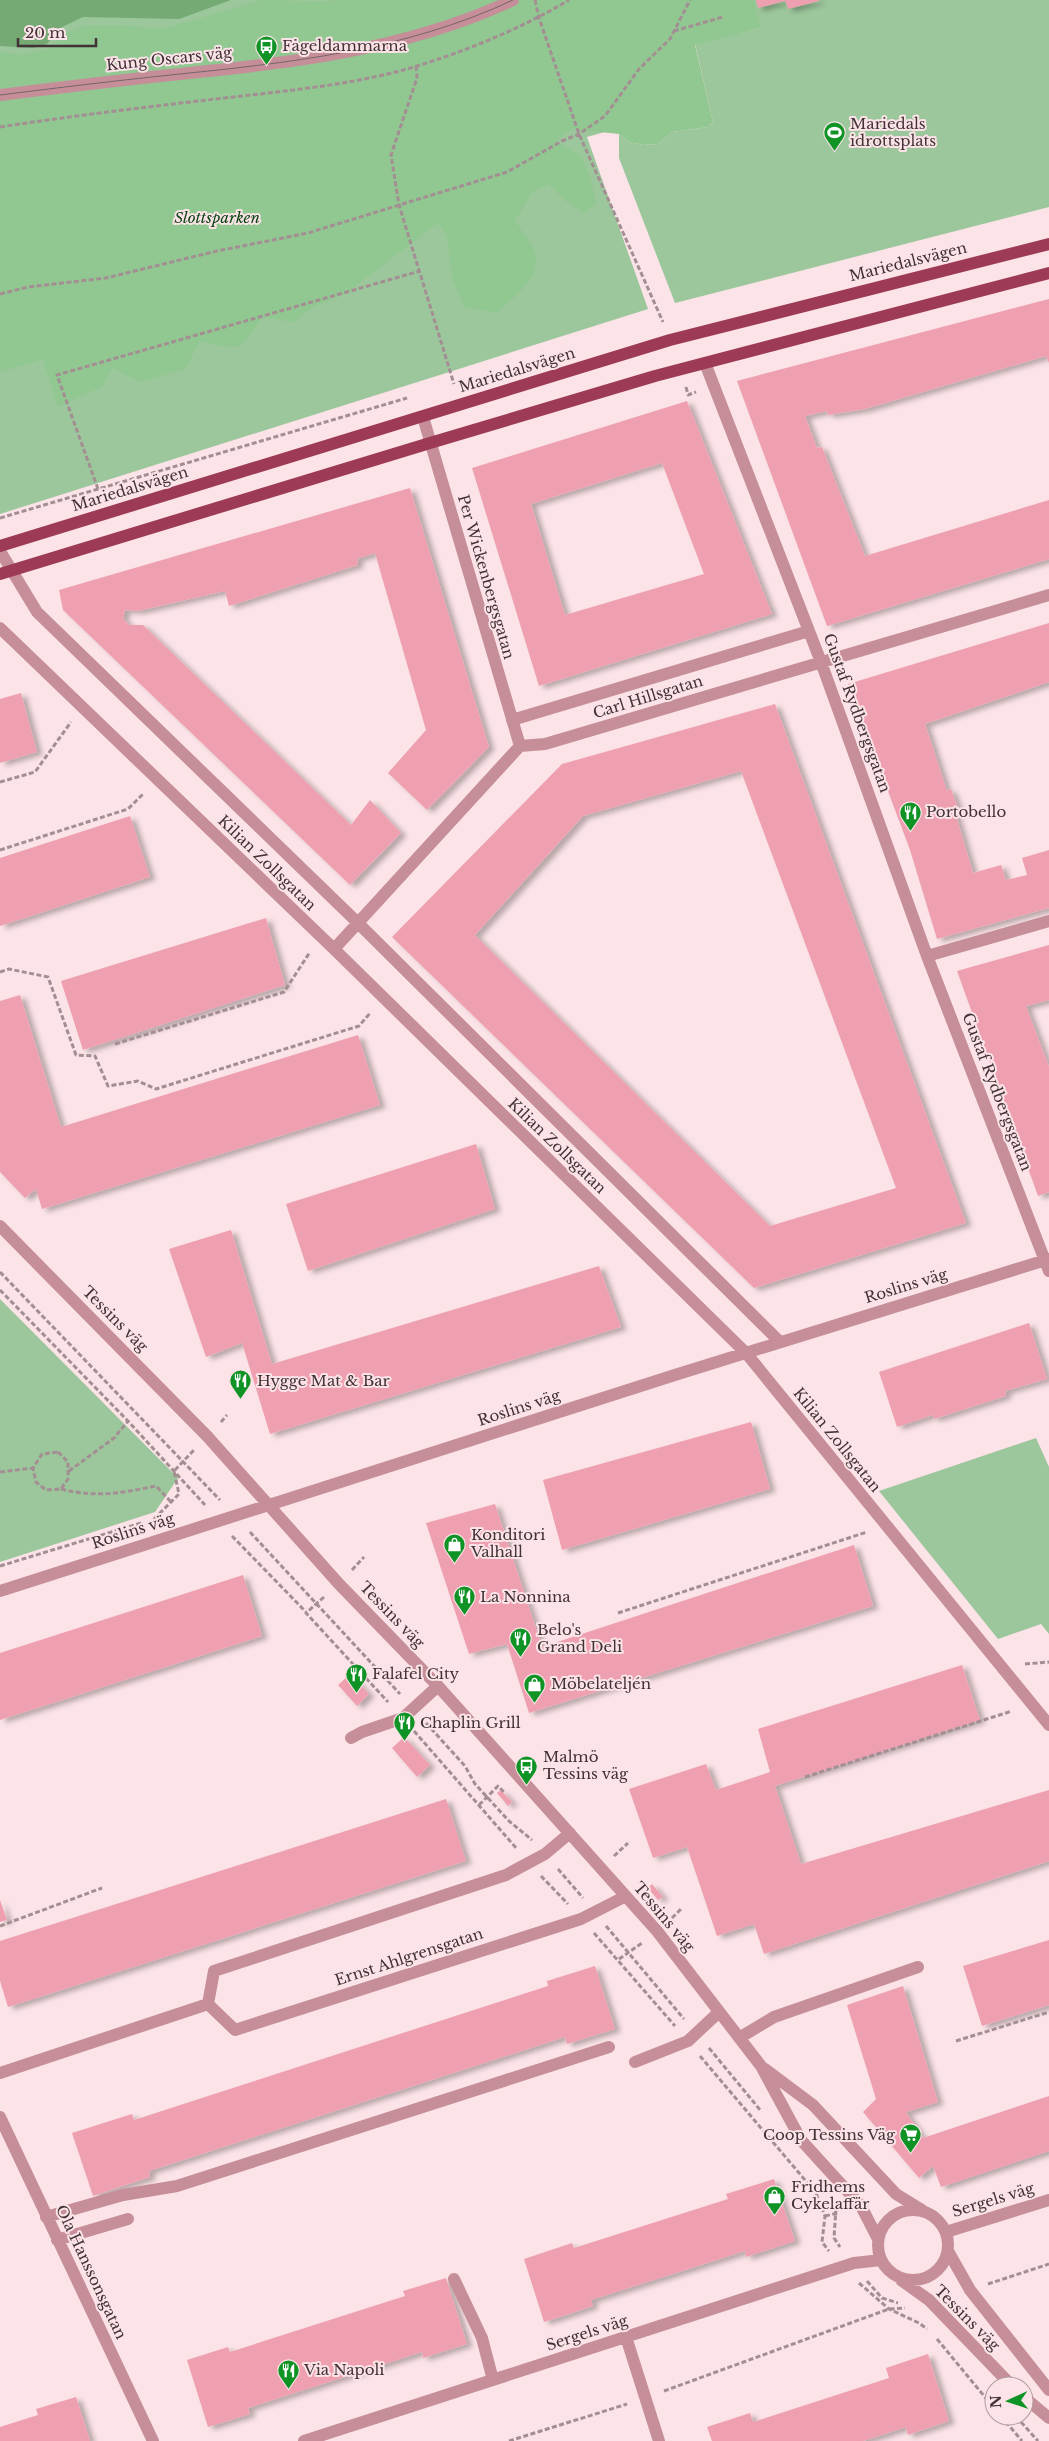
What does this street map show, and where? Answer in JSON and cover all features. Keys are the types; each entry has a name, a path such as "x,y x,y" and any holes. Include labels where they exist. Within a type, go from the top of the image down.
{"main road":[{"name":"Mariedalsvägen","path":"0,546 717,327 1049,244"},
{"path":"5,572 430,442 705,363 1049,273"}],"street":[{"name":"Kung Oscars väg","path":"0,96 266,66 329,55 397,42 443,27 513,0"},
{"name":"Gustaf Rydbergsgatan","path":"705,363 821,662 927,956 1048,1263"},
{"name":"Per Wickenbergsgatan","path":"423,417 520,746"},
{"name":"Kilian Zollsgatan","path":"0,551 5,572 37,612 358,923 780,1342"},
{"name":"Carl Hillsgatan","path":"520,746 545,744 1049,595"},
{"name":"Kilian Zollsgatan","path":"0,628 334,949 746,1353 1049,1725"},
{"name":"Carl Hillsgatan","path":"512,720 809,631"},
{"path":"334,949 520,746"},
{"path":"927,956 1049,921"},
{"name":"Tessins väg","path":"0,1226 207,1436 339,1584 438,1686 658,1931 718,2013 761,2066 801,2140 861,2206 878,2239 881,2260 887,2270 929,2300 1002,2376"},
{"name":"Roslins väg","path":"0,1591 780,1342 1048,1263"},
{"path":"351,1738 362,1732 403,1718 438,1686"},
{"path":"0,2072 208,2004 214,1971 506,1875 530,1864 570,1833"},
{"name":"Ernst Ahlgrensgatan","path":"208,2004 235,2030 581,1919 626,1896"},
{"path":"739,2038 774,2017 918,1967"},
{"path":"635,2062 692,2038 718,2013"},
{"path":"46,2217 123,2195 177,2186 608,2047"},
{"name":"Tessins väg","path":"761,2066 813,2105 896,2194 934,2216 946,2232 948,2251 970,2290 1049,2390"},
{"name":"Ola Hanssonsgatan","path":"0,2117 154,2441"},
{"name":"Sergels väg","path":"946,2232 1049,2200"},
{"path":"878,2239 882,2228 895,2215 912,2209 924,2211"},
{"path":"57,2240 128,2218"},
{"name":"Tessins väg","path":"896,2277 910,2280 923,2279 935,2273 944,2263 948,2251"},
{"name":"Sergels väg","path":"312,2440 854,2263 881,2260"},
{"path":"454,2279 482,2338 493,2380"},
{"path":"626,2337 659,2441"},
{"path":"1034,2405 1049,2418"}],"path":[{"path":"535,0 539,18 579,134 664,324 654,327"},
{"path":"0,127 77,115 274,92 341,82 416,66 539,18 569,0"},
{"path":"0,294 28,287 106,278 308,233 507,172 562,141 579,134 604,116 639,69 670,39 690,0"},
{"path":"674,31 724,17"},
{"path":"416,66 417,78 391,155 399,205 454,384"},
{"path":"98,489 57,376 420,271"},
{"path":"445,387 464,382"},
{"path":"0,518 408,398"},
{"path":"0,782 35,772 82,708"},
{"path":"0,850 128,809 157,779"},
{"path":"115,1044 284,992 320,937"},
{"path":"0,972 9,969 48,977 76,1055 95,1056 108,1086 138,1082 156,1089 359,1026 383,998"},
{"path":"0,1272 317,1603 465,1766 475,1784 509,1821 527,1835 545,1854 596,1912 692,2038 816,2193 824,2216 822,2242 842,2268 889,2309 919,2322 931,2332 984,2396"},
{"path":"0,1290 128,1421 218,1520 306,1612 403,1718 530,1864 766,2117"},
{"path":"174,1471 227,1416"},
{"path":"68,1472 114,1438 128,1421"},
{"path":"61,1489 68,1479 68,1462 58,1452 42,1454 33,1468 36,1482 46,1490 61,1489 84,1495 124,1493 156,1486 172,1503"},
{"path":"0,1472 33,1468"},
{"path":"0,1566 156,1519 180,1494 174,1471"},
{"path":"618,1613 886,1526"},
{"path":"306,1612 339,1584 364,1558"},
{"path":"805,1777 1032,1705"},
{"path":"479,1805 498,1786 507,1795"},
{"path":"612,1859 628,1843"},
{"path":"0,1926 102,1888"},
{"path":"956,2041 1049,2012"},
{"path":"835,2203 837,2214 834,2232 836,2242"},
{"path":"970,2290 1049,2264"},
{"path":"509,2441 645,2398 889,2309 911,2307 929,2300"},
{"path":"1009,2426 1022,2441"},
{"path":"1025,2426 1038,2441"}],"green space":[{"name":"Slottsparken","path":"0,0 1049,0 1049,207 675,303 619,158 619,134 629,142 644,145 658,144 672,132 708,127 713,122 695,44 761,28 685,42 692,107 587,137 648,309 0,514"},
{"name":"Slottsparken","path":"261,0 754,0 761,28 695,45 713,122 708,127 672,132 658,144 644,145 629,142 619,134 572,129 556,141 581,156 591,179 596,204 584,213 564,200 549,184 533,191 515,221 534,250 535,268 522,290 497,313 464,307 452,278 447,236 438,223 345,294 313,307 294,322 262,317 249,337 238,346 223,346 200,341 185,369 141,382 112,368 103,386 58,407 43,359 0,372 0,52 22,55 53,47 63,34 86,25 123,25 163,29"},
{"path":"0,1299 178,1478 155,1512 0,1562"},
{"path":"1036,1438 1049,1467 1049,1634 1041,1624 998,1639 879,1491"}],"shaded area":[{"path":"0,0 231,0 179,19 83,17 60,28 47,44 33,48 0,46"}],"building":[{"path":"756,0 785,0 785,1 758,8"},
{"path":"785,0 819,0 819,1 788,9"},
{"path":"1049,299 1049,363 1046,356 865,409 828,415 827,411 805,416 817,448 822,447 865,556 1049,500 1049,559 827,626 737,381"},
{"path":"687,401 772,614 539,686 472,468","holes":["662,463 704,574 565,615 531,504"]},
{"path":"410,488 489,747 427,810 388,773 426,730 375,553 357,559 358,565 229,606 225,591 138,611 125,610 123,618 129,625 143,625 351,825 370,800 401,833 350,885 63,610 59,590"},
{"path":"1049,623 1049,682 925,724 947,791 951,789 958,808 954,809 973,873 1001,865 1006,880 1027,875 1022,858 1049,850 1049,908 937,939 910,850 848,684"},
{"path":"21,693 37,752 0,763 0,699"},
{"path":"775,704 966,1223 754,1288 392,937 562,764","holes":["741,771 896,1188 770,1226 475,935 583,816"]},
{"path":"130,816 150,877 0,926 0,858"},
{"path":"266,918 285,985 83,1050 61,981"},
{"path":"1049,945 1049,1000 1026,1006 1049,1067 1049,1192 1038,1196 957,971"},
{"path":"20,995 61,1127 358,1035 380,1105 42,1209 36,1189 25,1198 0,1172 0,1001"},
{"path":"476,1144 495,1209 308,1271 286,1204"},
{"path":"231,1230 272,1364 599,1266 621,1327 270,1434 242,1343 206,1357 169,1249"},
{"path":"1029,1323 1047,1379 1005,1391 1006,1396 934,1419 933,1415 897,1427 879,1372"},
{"path":"751,1422 770,1489 562,1550 543,1480"},
{"path":"495,1504 542,1647 854,1545 873,1606 529,1713 507,1644 469,1654 426,1523"},
{"path":"243,1575 262,1636 0,1720 0,1653"},
{"path":"962,1665 980,1720 775,1786 801,1864 1049,1790 1049,1861 764,1954 754,1924 717,1936 687,1847 653,1858 629,1789 706,1764 716,1790 770,1772 758,1729"},
{"path":"350,1674 369,1694 357,1706 338,1685"},
{"path":"404,1737 430,1765 417,1777 392,1748"},
{"path":"501,1790 512,1802 508,1806 497,1793"},
{"path":"446,1799 466,1861 8,2007 0,1981 0,1941"},
{"path":"652,1884 663,1897 658,1900 648,1888"},
{"path":"0,1900 7,1920 0,1922"},
{"path":"1049,1940 1049,2005 982,2026 963,1966"},
{"path":"595,1966 615,2029 567,2044 565,2037 149,2171 150,2177 93,2196 72,2133 132,2114 134,2120 548,1986 547,1981"},
{"path":"903,1986 938,2102 906,2112 923,2138 1049,2096 1049,2151 941,2187 933,2166 919,2178 863,2112 876,2099 847,2005"},
{"path":"774,2179 795,2241 746,2257 745,2251 591,2300 593,2306 544,2322 524,2259 572,2243 574,2248 728,2199 726,2194"},
{"path":"446,2278 467,2344 423,2358 422,2352 248,2408 250,2414 208,2427 187,2360 228,2347 230,2352 405,2296 403,2291"},
{"path":"928,2354 949,2421 908,2435 906,2427 863,2441 712,2441 707,2427 750,2413 753,2422 889,2378 886,2368"},
{"path":"76,2397 90,2441 0,2441 0,2427 38,2415 36,2409"}],"tram line":[{"path":"0,95 258,65 345,52 430,32 513,0"}],"place":[{"name":"Fågeldammarna","path":"266,65"},
{"name":"Mariedals idrottsplats","path":"834,152"},
{"name":"Portobello","path":"910,831"},
{"name":"Hygge Mat & Bar","path":"241,1400"},
{"name":"Konditori Valhall","path":"455,1563"},
{"name":"La Nonnina","path":"464,1616"},
{"name":"Belo's Grand Deli","path":"521,1658"},
{"name":"Falafel City","path":"356,1693"},
{"name":"Möbelateljén","path":"535,1703"},
{"name":"Chaplin Grill","path":"404,1742"},
{"name":"Malmö Tessins väg","path":"527,1785"},
{"name":"Coop Tessins Väg","path":"911,2154"},
{"name":"Fridhems Cykelaffär","path":"775,2215"},
{"name":"Via Napoli","path":"288,2389"}]}
